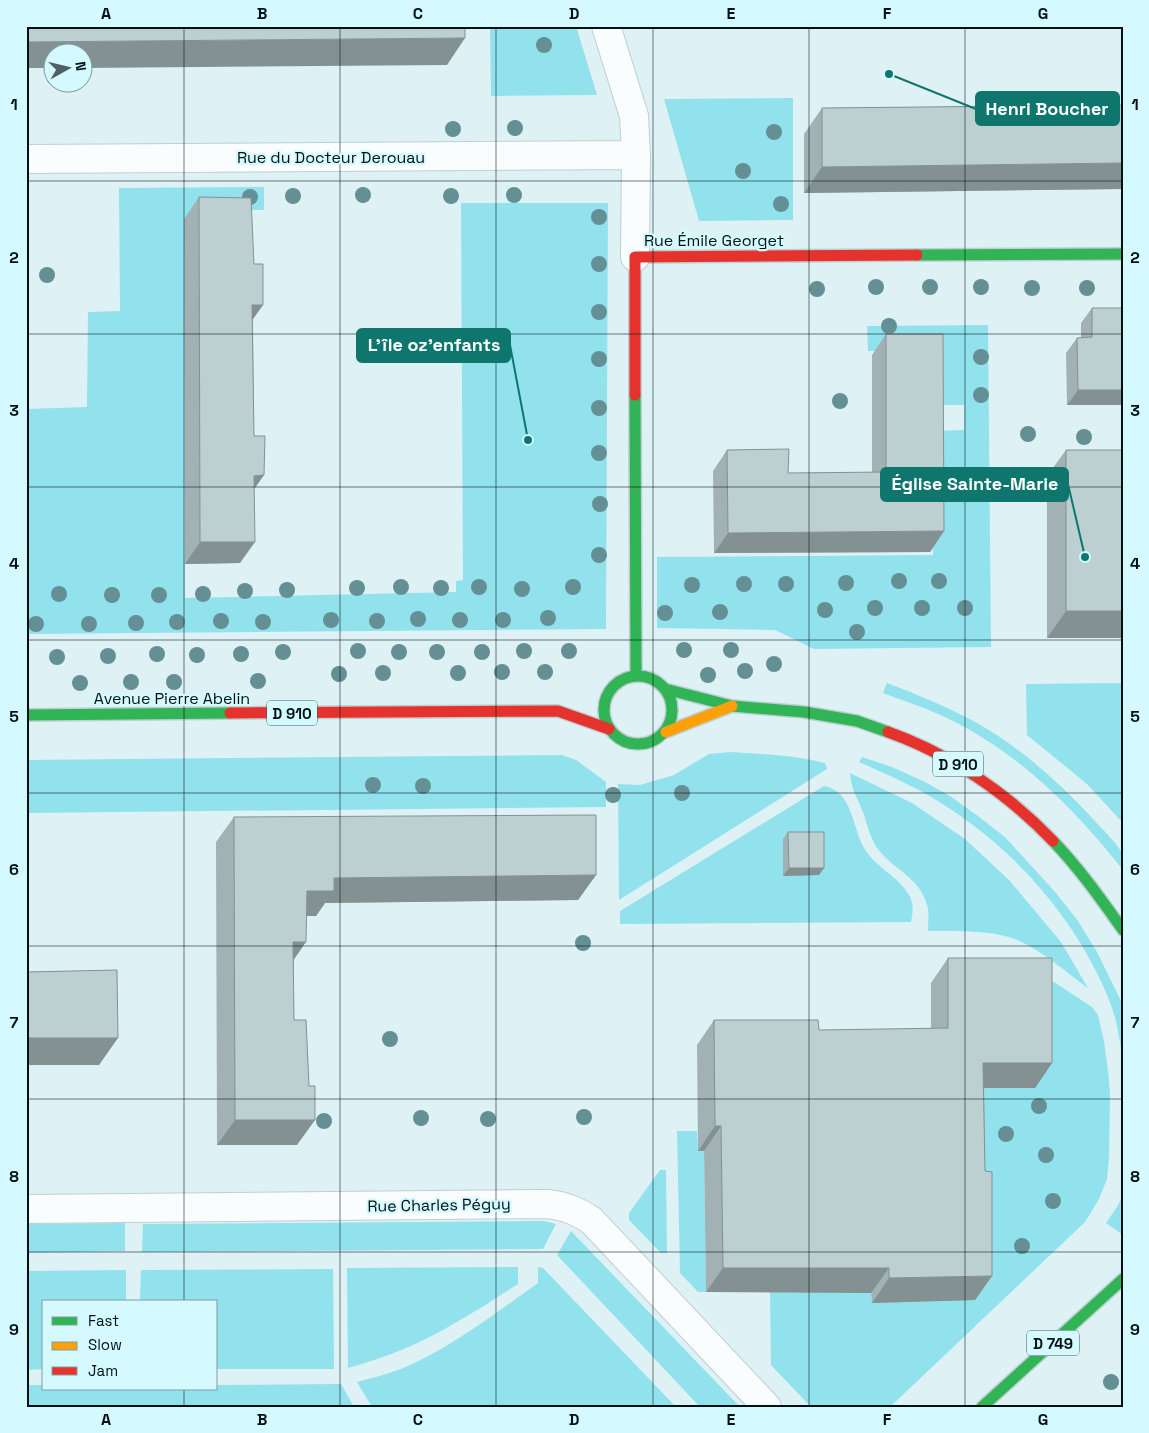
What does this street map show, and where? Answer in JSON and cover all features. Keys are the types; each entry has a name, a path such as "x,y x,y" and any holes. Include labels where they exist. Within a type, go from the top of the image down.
{"main road":[{"name":"Rue Émile Georget","path":"636,676 635,257 1123,254"},
{"path":"594,695 612,687 620,680 636,676 649,677 665,689 670,698 673,710 666,732 648,744 626,743 617,737 609,730 604,719 603,708 606,697 612,687"},
{"name":"D 910","path":"665,689 732,706 804,712 858,721 905,738 951,760 992,787 1034,821 1066,855 1123,930"},
{"name":"Avenue Pierre Abelin","path":"558,711 576,703"},
{"name":"D 910","path":"666,732 732,706"},
{"name":"Avenue Pierre Abelin","path":"26,715 558,711 609,730"},
{"name":"D 749","path":"982,1407 1123,1279"}],"street":[{"path":"606,26 634,116 636,155 635,257"},
{"name":"Rue du Docteur Derouau","path":"26,159 636,155"},
{"name":"Rue Charles Péguy","path":"26,1209 547,1204 563,1206 578,1211 591,1220 766,1407"}],"shaded area":[{"path":"490,26 576,26 597,95 491,96"},
{"path":"793,98 793,220 699,221 664,99"},
{"path":"264,187 264,210 245,210 184,219 185,598 456,592 456,581 463,580 461,203 608,203 606,629 26,634 26,409 87,407 88,312 120,311 119,188"},
{"path":"988,325 991,647 814,649 775,630 657,628 657,557 933,555 933,431 964,430 964,405 933,405 933,351 868,351 867,326"},
{"path":"887,683 966,717 1024,755 1068,793 1115,842 1123,855 1123,870 1065,804 1021,765 973,732 947,718 883,693"},
{"path":"1123,683 1123,823 1087,784 1027,735 1026,684"},
{"path":"730,752 802,758 825,763 827,769 619,900 618,784 640,785 674,775 709,754"},
{"path":"562,755 576,760 606,782 606,807 26,813 26,760"},
{"path":"862,757 892,767 950,796 1006,838 1056,893 1078,921 1097,952 1123,1005 1123,1063 1114,1015 1098,975 1069,925 1033,879 991,839 968,821 923,793 859,762"},
{"path":"850,773 912,803 965,839 1009,880 1061,942 1088,988 1039,952 1009,937 979,932 928,931 928,908 924,897 913,881 891,863 877,848 853,788"},
{"path":"824,786 834,789 841,795 847,803 861,843 866,851 876,863 900,883 909,895 913,908 911,922 620,924 620,911"},
{"path":"1054,982 1092,1007 1098,1015 1104,1041 1110,1093 1109,1157 1107,1179 1099,1199 1085,1222 890,1407 811,1407 771,1365 770,1292 871,1293 872,1303 966,1088 1035,983"},
{"path":"677,1131 697,1131 698,1150 704,1151 706,1292 698,1292 680,1273"},
{"path":"660,1170 666,1170 667,1253 661,1253 629,1220 629,1213"},
{"path":"1123,1195 1123,1235 1106,1223"},
{"path":"544,1221 556,1224 543,1249 142,1252 143,1224"},
{"path":"125,1223 125,1251 26,1253 26,1224"},
{"path":"571,1231 740,1407 700,1407 557,1255"},
{"path":"518,1267 518,1284 471,1314 389,1355 348,1368 347,1268"},
{"path":"538,1267 543,1268 676,1407 372,1407 357,1382 401,1369 455,1341 538,1283"},
{"path":"333,1269 334,1369 218,1369 218,1300 140,1300 141,1270"},
{"path":"126,1270 126,1300 42,1300 42,1369 26,1370 26,1271"},
{"path":"341,1384 354,1407 347,1407 347,1405 26,1407 26,1385 42,1385 42,1390 218,1390 218,1385"}],"building":[{"path":"26,26 465,26 465,38 26,42"},
{"path":"1123,105 1123,163 822,167 822,108"},
{"path":"199,197 251,198 254,264 263,264 263,305 252,305 254,436 265,436 264,475 254,476 255,542 200,542"},
{"path":"1092,308 1123,308 1123,390 1078,390 1077,338 1092,337"},
{"path":"886,334 943,334 944,531 728,533 727,450 789,449 788,473 886,472"},
{"path":"1066,450 1123,450 1123,611 1066,611"},
{"path":"596,815 596,875 334,878 334,891 307,891 306,942 293,942 294,1020 306,1020 309,1086 315,1086 315,1120 235,1120 234,817"},
{"path":"788,832 824,832 824,868 789,868"},
{"path":"948,958 1052,958 1052,1063 983,1063 985,1171 992,1172 992,1276 889,1278 889,1268 723,1268 721,1126 715,1126 714,1020 818,1020 819,1030 948,1028"},
{"path":"117,970 118,1038 26,1038 26,972"}],"traffic: fast":[{"path":"917,255 1123,254"},
{"path":"635,395 636,676"},
{"path":"631,676 645,676 657,681 667,691 672,703 672,710 672,717 667,729 657,739 645,744 631,744 619,739 609,729 604,717 604,703 609,691 619,681 631,676"},
{"path":"665,689 732,706 804,712 857,721 888,732"},
{"path":"26,715 230,713"},
{"path":"1053,841 1081,873 1123,930"},
{"path":"982,1407 1123,1279"}],"traffic: slow":[{"path":"666,732 732,706"}],"traffic: jam":[{"path":"635,395 635,257 917,255"},
{"path":"230,713 558,711 609,729"},
{"path":"888,732 933,752 976,777 1017,807 1053,841"}],"place":[{"name":"Henri Boucher","path":"889,74"},
{"name":"L'île oz'enfants","path":"528,440"},
{"name":"Église Sainte-Marie","path":"1085,557"}]}
